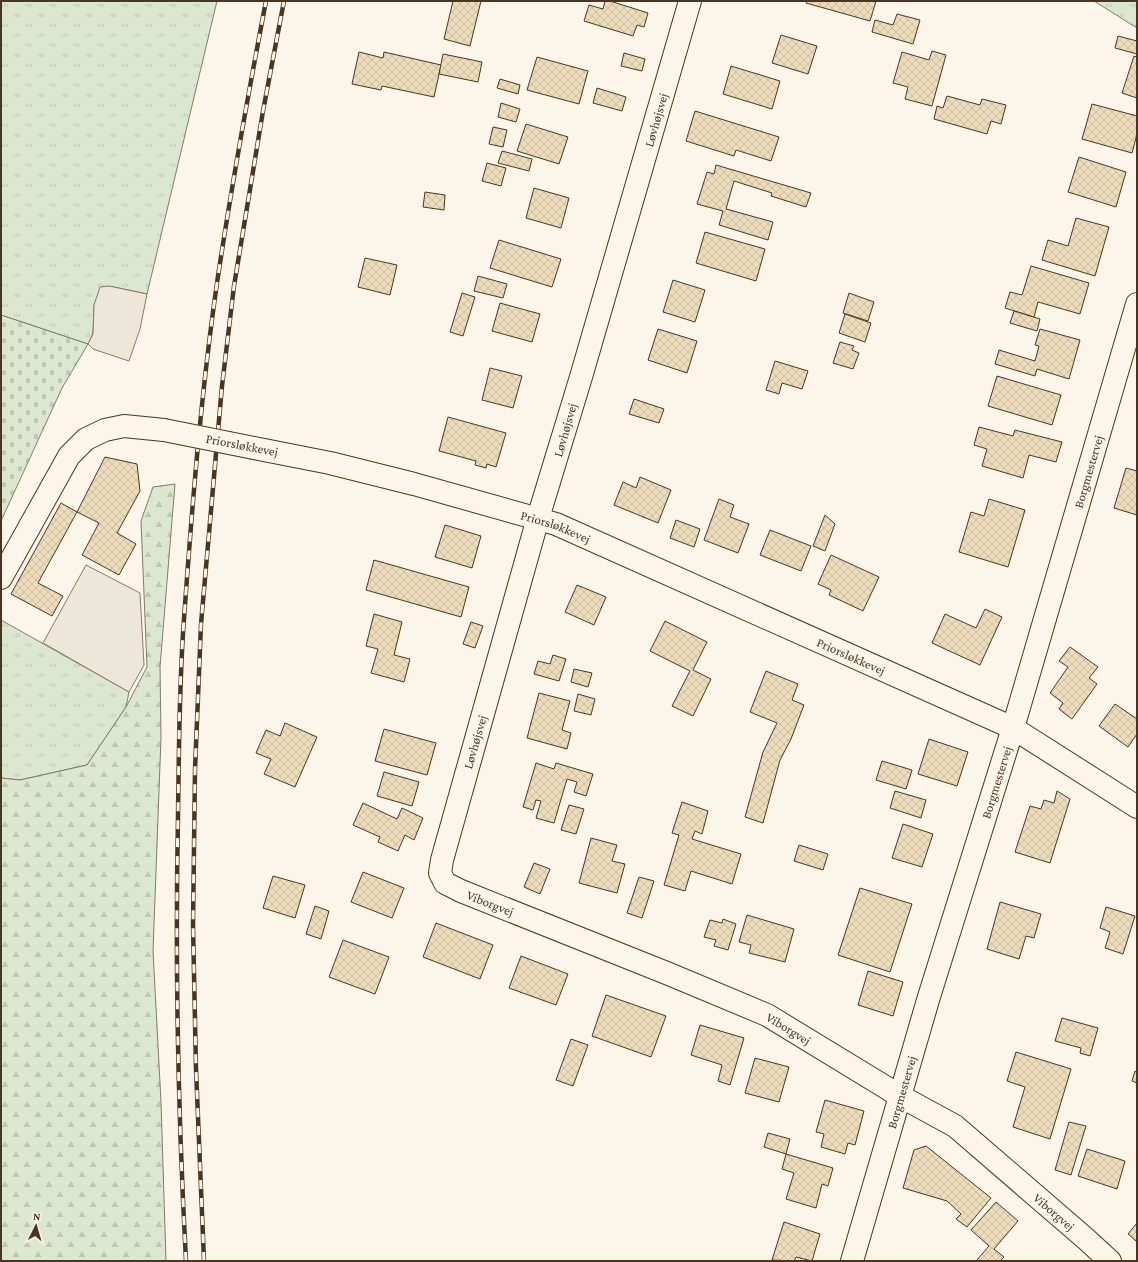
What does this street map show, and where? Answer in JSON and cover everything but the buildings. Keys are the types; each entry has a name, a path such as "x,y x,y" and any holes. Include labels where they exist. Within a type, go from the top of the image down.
{"street":[{"name":"Løvhøjsvej","path":"442,860 538,518 579,384 690,1"},
{"name":"Borgmestervej","path":"852,1261 900,1096 1013,728 1137,304"},
{"name":"Priorsløkkevej","path":"1,578 69,456 86,439 104,430 124,426 164,430 330,463 556,524 1013,728 1137,807"},
{"name":"Viborgvej","path":"442,860 440,873 445,883 461,891 767,1015 900,1096 955,1126 1110,1261"}],"green space":[{"path":"1,1 217,1 147,294 109,286 94,305 93,334 88,344 1,315"},
{"path":"1094,1 1137,1 1137,28"},
{"path":"1,315 88,344 62,388 1,521"},
{"path":"175,484 160,667 161,738 153,951 161,1102 166,1261 1,1261 1,778 20,780 87,765 126,707 147,667 141,521 153,487"},
{"path":"1,620 129,692 126,707 87,765 20,780 1,778"}],"shaded area":[{"path":"109,286 147,294 140,329 129,361 93,349 88,344 93,334 94,305 100,287"},
{"path":"86,565 140,593 144,665 129,692 43,643"}],"railway":[{"path":"186,1261 179,1094 177,983 177,872 182,643 190,535 211,325 234,177 266,1"},
{"path":"204,1261 196,1069 193,925 195,770 201,624 222,386 234,286 263,111 284,1"}]}
